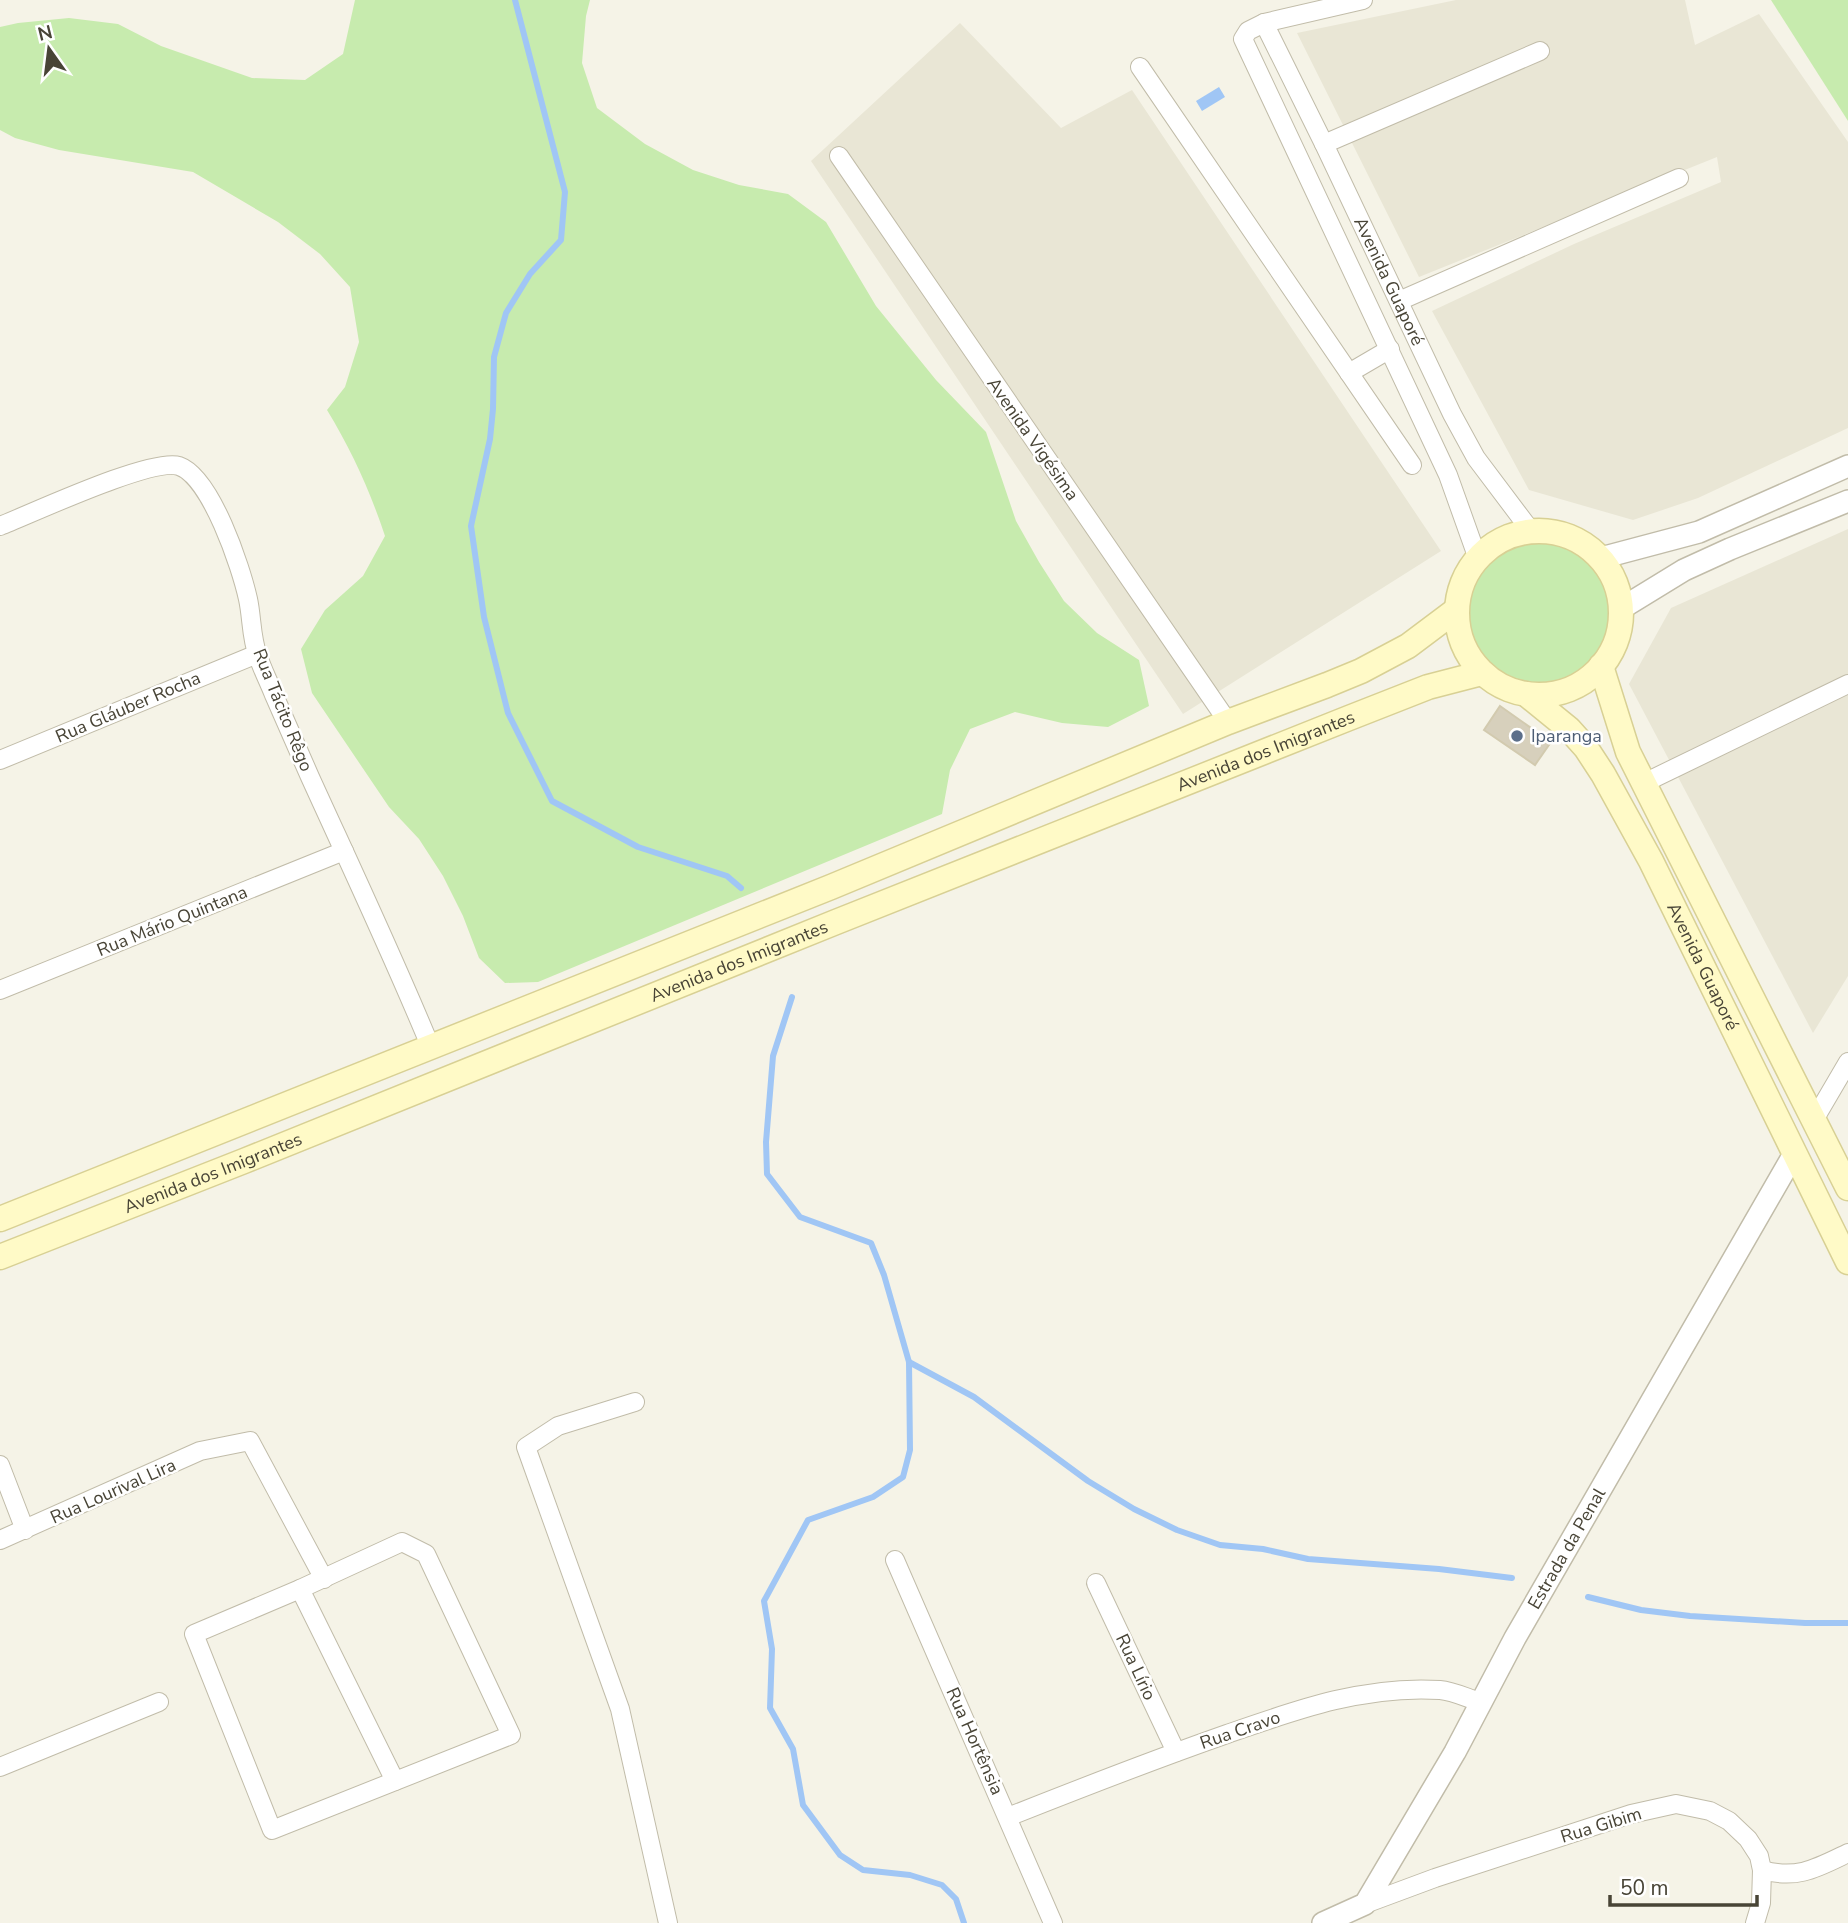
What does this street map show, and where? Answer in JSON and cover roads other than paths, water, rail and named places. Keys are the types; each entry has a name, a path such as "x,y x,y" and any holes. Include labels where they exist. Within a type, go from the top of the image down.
{"main road":[{"path":"1531,531 1556,533 1581,541 1601,558 1616,581 1622,608 1620,633 1610,656 1594,675 1573,688 1550,695 1526,694 1503,687 1482,673 1468,655 1459,634 1456,610 1460,589 1469,569 1484,552 1506,538 1531,531"},
{"name":"Avenida dos Imigrantes","path":"0,1219 831,887 1228,722 1361,671 1408,646 1456,610"},
{"name":"Avenida Guaporé","path":"1601,666 1628,752 1848,1188"},
{"name":"Avenida dos Imigrantes","path":"0,1257 1349,718 1428,687 1482,673"},
{"name":"Avenida Guaporé","path":"1526,694 1569,729 1586,748 1603,774 1651,861 1848,1262"}],"street":[{"path":"1264,23 1363,0"},
{"name":"Avenida Guaporé","path":"1478,559 1448,475 1243,39 1245,34 1264,23 1452,414 1476,457 1531,531"},
{"path":"1324,144 1539,51"},
{"path":"1140,67 1412,464"},
{"name":"Avenida Vigésima","path":"839,156 1228,722"},
{"path":"1312,186 1336,173"},
{"path":"1399,301 1679,178"},
{"path":"1349,373 1390,349"},
{"name":"Rua Tácito Rêgo","path":"0,527 137,471 177,465 191,472 200,482 223,523 234,553 248,598 257,654 398,968 431,1048"},
{"path":"1601,558 1699,532 1848,466"},
{"path":"1622,608 1684,570 1848,501"},
{"name":"Rua Gláuber Rocha","path":"0,761 257,654"},
{"path":"1644,783 1848,684"},
{"name":"Rua Mário Quintana","path":"0,990 344,851"},
{"path":"1814,1120 1848,1062"},
{"name":"Estrada da Penal","path":"1365,1904 1455,1752 1480,1702 1644,1412 1794,1154"},
{"path":"635,1402 558,1426 526,1447 620,1709 668,1923"},
{"name":"Rua Lourival Lira","path":"0,1540 200,1451 250,1441 324,1579"},
{"path":"0,1465 25,1530"},
{"path":"402,1542 426,1554 511,1735 272,1830 194,1634 300,1589 402,1542"},
{"name":"Rua Hortênsia","path":"895,1560 1053,1923"},
{"name":"Rua Lírio","path":"1096,1583 1176,1752"},
{"path":"300,1589 395,1781"},
{"name":"Rua Cravo","path":"1008,1817 1176,1752 1302,1708 1346,1697 1397,1690 1443,1690 1480,1702"},
{"path":"0,1767 159,1702"},
{"name":"Rua Gibim","path":"1365,1904 1434,1878 1631,1814 1676,1804 1710,1811 1729,1821 1748,1839 1759,1856 1762,1870 1761,1903 1755,1923"},
{"path":"1762,1870 1788,1875 1800,1873 1848,1853"},
{"path":"1323,1923 1365,1904"}],"water":[{"path":"1219,87 1225,97 1202,111 1196,101"}],"waterway":[{"path":"515,0 565,192 561,240 530,274 506,313 494,357 490,439 471,526 484,617 508,713 552,801 638,847 727,876 741,888"},
{"path":"792,997 773,1056 766,1142 767,1174 800,1217 871,1243 884,1275 909,1362 910,1450 903,1477 873,1497 808,1520 764,1601 772,1649 770,1708 793,1749 803,1805 840,1855 863,1870 910,1875 942,1885 956,1899 964,1923"},
{"path":"909,1362 974,1397 1088,1481 1134,1509 1177,1530 1220,1545 1263,1549 1308,1559 1439,1569 1512,1578"},
{"path":"1588,1597 1641,1610 1690,1616 1848,1623"}],"place":[{"name":"Iparanga","path":"1517,736"}]}
